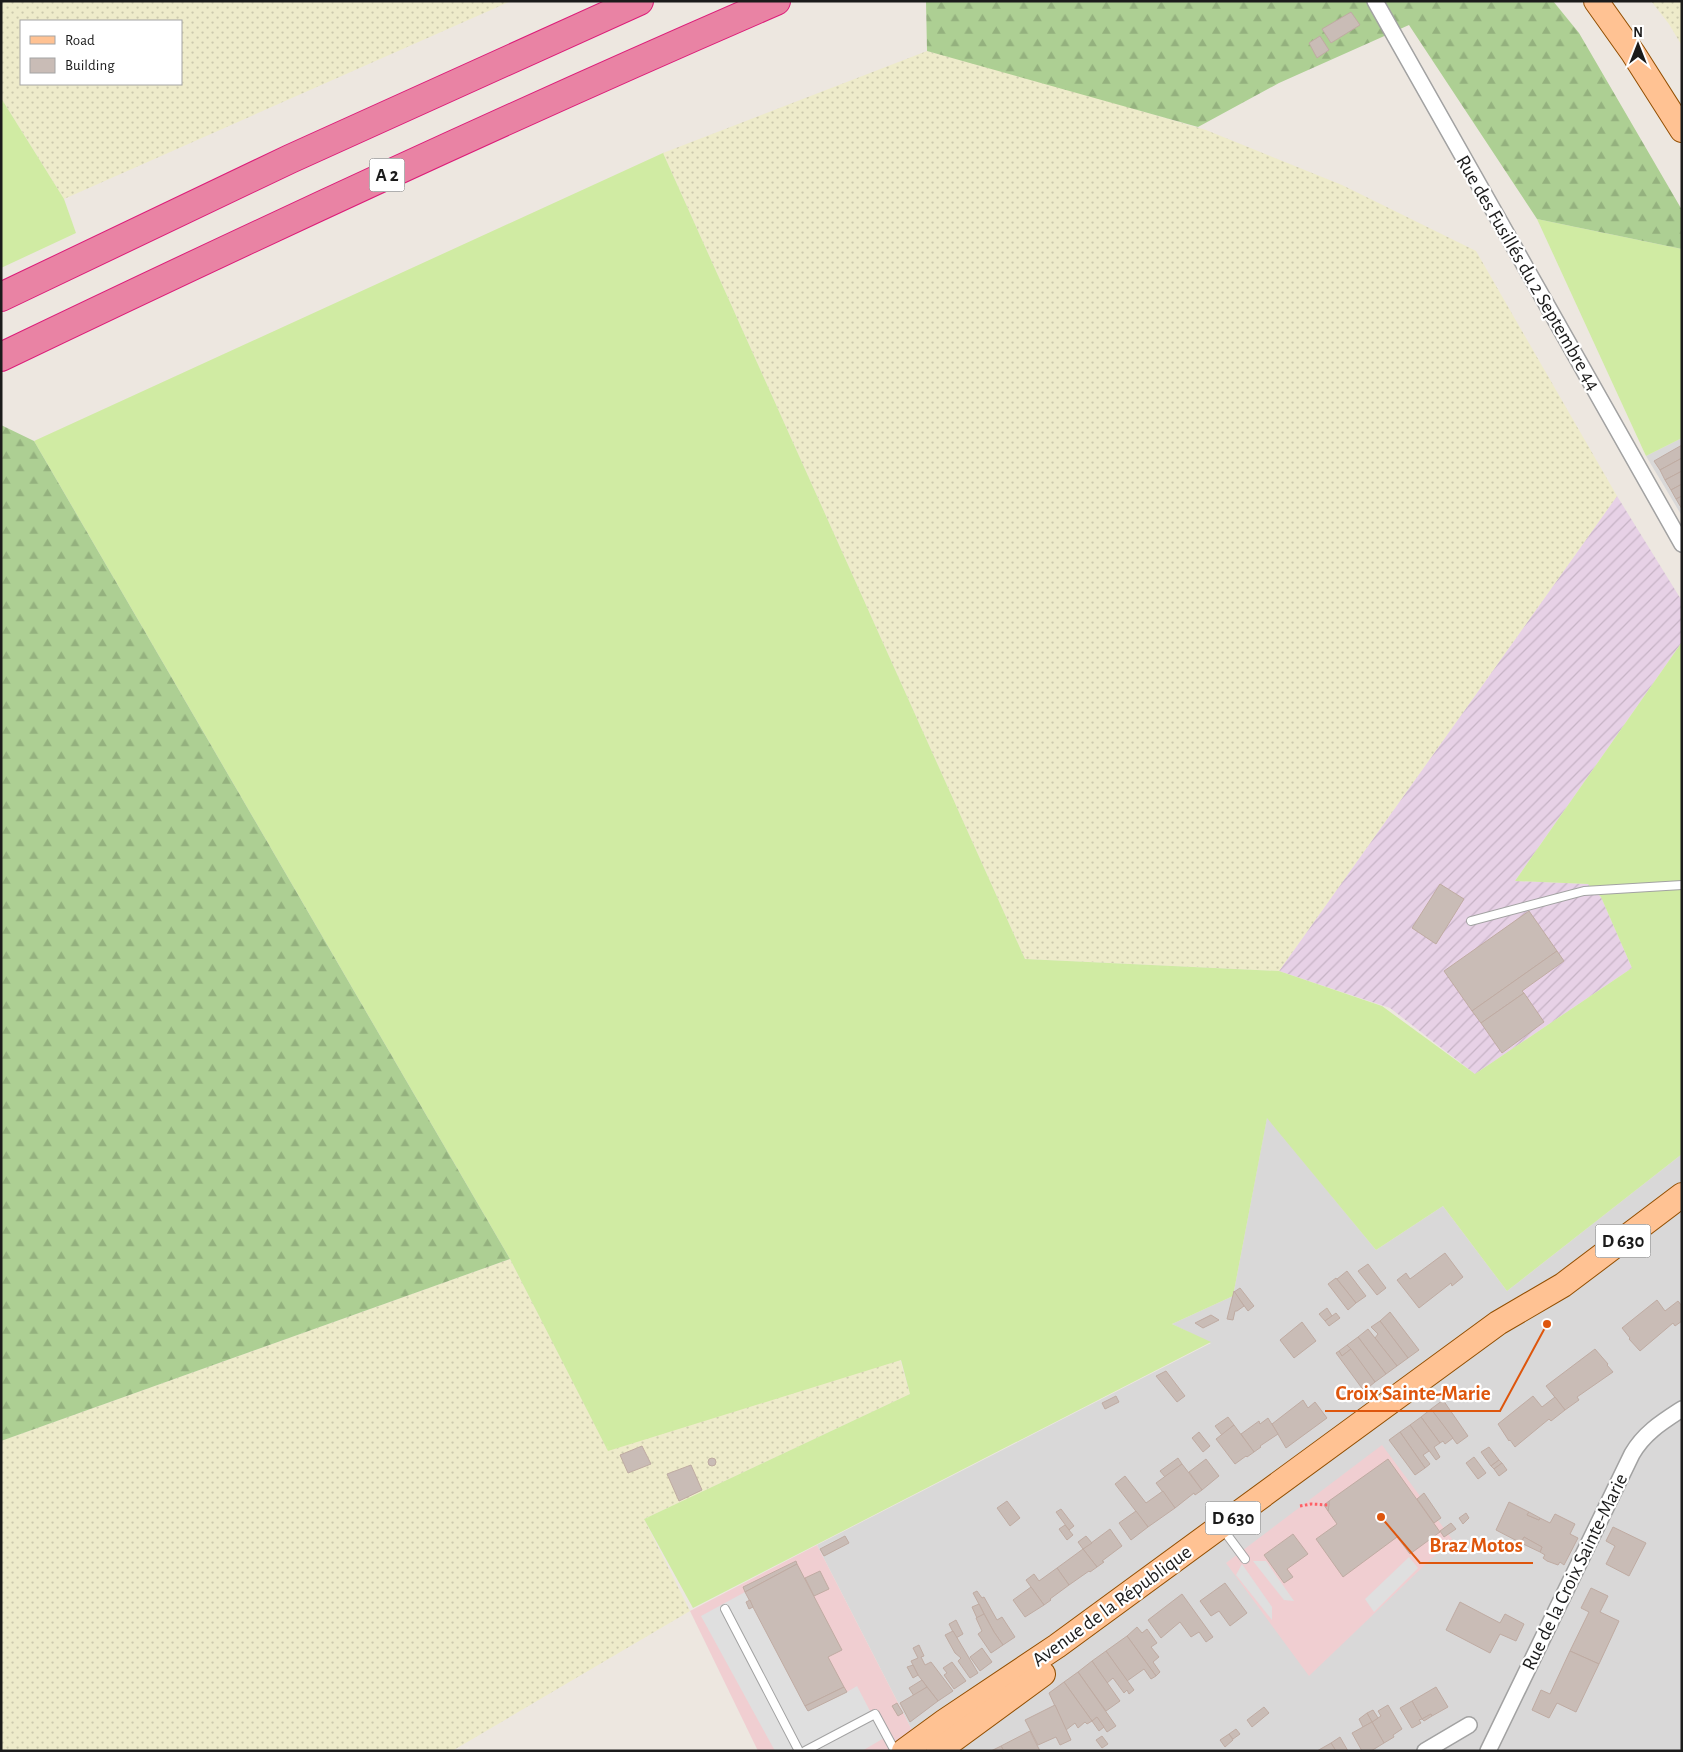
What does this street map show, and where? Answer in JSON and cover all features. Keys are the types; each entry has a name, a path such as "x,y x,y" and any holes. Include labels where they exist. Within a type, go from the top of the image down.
{"highway":[{"path":"1,297 290,159 639,1"},
{"name":"A 2","path":"1,357 173,274 400,169 776,1"}],"main road":[{"path":"1596,1 1633,53 1682,130"},
{"path":"1614,1 1658,68 1682,111"},
{"name":"Avenue de la République","path":"938,1751 1498,1323 1563,1285 1682,1195"},
{"name":"Avenue de la République","path":"904,1751 946,1720 1225,1532"}],"street":[{"name":"Rue des Fusillés du 2 Septembre 44","path":"1375,1 1682,544"},
{"name":"Rue de la Croix Sainte-Marie","path":"1488,1751 1634,1450 1649,1432 1682,1409"},
{"path":"1425,1751 1469,1725"}],"lane":[{"path":"1471,921 1584,891 1682,885"},
{"path":"1225,1532 1245,1559"},
{"path":"725,1609 799,1751"},
{"path":"806,1751 875,1714 895,1751"}],"path":[{"path":"1300,1506 1311,1504 1329,1505"}],"shaded area":[{"path":"1,1 511,1 64,199 1,98"},
{"path":"1651,1 1682,1 1682,46 1669,24"},
{"path":"927,51 1027,77 1206,130 1342,185 1476,251 1617,496 1279,971 1025,959 663,153"},
{"path":"1682,438 1682,516 1646,456"},
{"path":"1617,496 1682,601 1682,642 1515,881 1588,884 1601,897 1632,968 1475,1074 1390,1008 1279,971"},
{"path":"1267,1117 1376,1250 1443,1206 1507,1291 1682,1154 1682,1751 892,1751 913,1732 817,1545 1211,1343 1172,1324 1233,1296"},
{"path":"510,1259 608,1450 900,1359 910,1394 644,1519 690,1611 452,1751 1,1751 1,1441"},
{"path":"1382,1445 1452,1539 1309,1676 1226,1563"},
{"path":"817,1545 913,1732 892,1751 758,1751 690,1611"},
{"path":"1409,1557 1418,1568 1374,1612 1365,1599"},
{"path":"1253,1561 1266,1561 1294,1601 1284,1600"},
{"path":"1242,1564 1272,1607 1272,1620 1236,1575"},
{"path":"745,1592 750,1600 746,1602 749,1608 753,1607 847,1692 857,1686 884,1738 862,1751 775,1751 701,1616"}],"green space":[{"path":"926,1 1553,1 1579,33 1682,210 1682,249 1537,219 1409,25 1279,83 1198,127 927,51"},
{"path":"1,98 64,199 76,233 1,268"},
{"path":"663,153 1025,959 1279,971 1382,1006 1475,1074 1632,968 1601,897 1588,884 1515,881 1682,642 1682,1154 1507,1291 1443,1206 1376,1250 1267,1118 1233,1296 1172,1324 1211,1342 693,1608 644,1519 910,1394 901,1360 608,1451 510,1259 34,441"},
{"path":"1537,219 1682,249 1682,438 1646,456"},
{"path":"1,425 34,441 510,1259 1,1441"}],"building":[{"path":"1351,12 1360,25 1331,43 1322,29"},
{"path":"1320,36 1329,50 1317,58 1309,43"},
{"path":"1682,445 1682,458 1660,470 1654,461"},
{"path":"1682,458 1682,471 1665,480 1660,470"},
{"path":"1682,471 1682,484 1671,490 1665,480"},
{"path":"1682,484 1682,496 1676,499 1671,490"},
{"path":"1682,496 1682,509 1676,499"},
{"path":"1440,884 1464,899 1436,944 1412,928"},
{"path":"1529,911 1557,951 1472,1011 1444,971"},
{"path":"1557,951 1564,961 1522,991 1524,993 1481,1023 1472,1011"},
{"path":"1524,993 1544,1022 1502,1053 1481,1023"},
{"path":"1445,1253 1463,1277 1452,1286 1451,1283 1419,1308 1397,1280 1406,1273 1410,1279"},
{"path":"1368,1264 1386,1288 1377,1295 1358,1271"},
{"path":"1347,1271 1366,1296 1356,1303 1337,1279"},
{"path":"1336,1278 1356,1303 1348,1310 1328,1284"},
{"path":"1240,1288 1254,1306 1248,1311 1234,1292"},
{"path":"1234,1291 1244,1306 1235,1311 1233,1320 1227,1319"},
{"path":"1657,1300 1665,1311 1678,1301 1682,1306 1682,1321 1675,1326 1673,1323 1640,1351 1622,1328"},
{"path":"1327,1308 1332,1316 1325,1321 1319,1314"},
{"path":"1390,1312 1419,1350 1408,1358 1380,1321"},
{"path":"1336,1313 1340,1318 1329,1326 1325,1321"},
{"path":"1211,1315 1219,1320 1203,1328 1195,1323"},
{"path":"1380,1321 1408,1358 1397,1366 1375,1338 1378,1334 1371,1327"},
{"path":"1302,1322 1316,1341 1294,1358 1280,1340"},
{"path":"1368,1329 1397,1366 1386,1374 1358,1337"},
{"path":"1358,1337 1386,1374 1375,1382 1347,1345"},
{"path":"1347,1345 1351,1349 1342,1356 1339,1351"},
{"path":"1351,1349 1375,1382 1364,1391 1336,1353 1339,1351 1342,1356"},
{"path":"1595,1349 1613,1372 1577,1397 1579,1400 1565,1410 1546,1386"},
{"path":"1166,1371 1185,1396 1177,1402 1156,1376"},
{"path":"1116,1396 1119,1402 1105,1409 1102,1403"},
{"path":"1533,1396 1542,1407 1555,1397 1565,1410 1551,1421 1549,1419 1515,1447 1498,1424"},
{"path":"1303,1400 1308,1408 1315,1402 1327,1418 1286,1448 1272,1424"},
{"path":"1443,1400 1468,1436 1457,1444 1431,1409"},
{"path":"1431,1409 1453,1438 1445,1444 1443,1441 1440,1443 1421,1417"},
{"path":"1228,1417 1234,1425 1222,1435 1215,1426"},
{"path":"1421,1417 1440,1443 1434,1447 1440,1457 1436,1460 1410,1425"},
{"path":"1268,1418 1278,1434 1254,1452 1241,1434 1259,1421 1260,1424"},
{"path":"1234,1425 1254,1452 1235,1464 1216,1439"},
{"path":"1410,1425 1429,1451 1423,1455 1430,1464 1425,1468 1400,1432"},
{"path":"1199,1432 1210,1446 1203,1452 1192,1438"},
{"path":"1400,1432 1425,1468 1415,1475 1389,1440"},
{"path":"642,1446 651,1464 628,1473 620,1455"},
{"path":"1489,1447 1499,1460 1491,1466 1481,1452"},
{"path":"1474,1457 1486,1473 1478,1479 1466,1463"},
{"path":"712,1458 716,1462 712,1466 708,1462"},
{"path":"1178,1458 1182,1464 1165,1477 1160,1471"},
{"path":"1206,1459 1219,1476 1202,1490 1189,1472"},
{"path":"1388,1459 1440,1532 1410,1554 1397,1537 1343,1577 1316,1539 1337,1524 1328,1511 1329,1501"},
{"path":"1499,1460 1502,1463 1494,1469 1491,1466"},
{"path":"1502,1463 1507,1470 1499,1476 1494,1469"},
{"path":"1182,1464 1202,1490 1195,1495 1194,1493 1175,1508 1156,1483"},
{"path":"691,1465 702,1490 679,1501 667,1474"},
{"path":"1125,1476 1146,1503 1163,1491 1175,1508 1148,1527 1115,1484"},
{"path":"1424,1493 1441,1518 1434,1523 1417,1499"},
{"path":"1007,1501 1020,1518 1010,1526 997,1508"},
{"path":"1329,1501 1329,1505 1328,1511 1324,1505"},
{"path":"1509,1502 1529,1512 1527,1515 1539,1520 1540,1518 1550,1523 1555,1514 1575,1524 1570,1534 1578,1538 1564,1565 1560,1562 1558,1565 1547,1561 1543,1558 1545,1555 1540,1552 1542,1547 1524,1537 1521,1543 1496,1530"},
{"path":"1061,1509 1074,1526 1069,1530 1056,1512"},
{"path":"1136,1511 1148,1527 1131,1540 1119,1523"},
{"path":"1529,1512 1540,1518 1539,1520 1527,1515"},
{"path":"1466,1513 1469,1518 1463,1524 1459,1518"},
{"path":"1451,1523 1456,1529 1444,1537 1440,1531"},
{"path":"1065,1525 1073,1535 1067,1540 1059,1529"},
{"path":"1613,1527 1646,1543 1629,1576 1606,1564 1615,1546 1606,1541"},
{"path":"1110,1529 1122,1546 1097,1567 1083,1549"},
{"path":"1293,1534 1308,1554 1287,1569 1293,1577 1284,1583 1264,1555"},
{"path":"845,1536 849,1543 824,1556 820,1549"},
{"path":"1086,1536 1092,1543 1083,1549 1078,1542"},
{"path":"1524,1537 1542,1547 1540,1552 1521,1543"},
{"path":"1083,1549 1097,1567 1069,1585 1057,1568"},
{"path":"796,1561 797,1564 745,1592 743,1587"},
{"path":"797,1564 842,1650 828,1657 844,1687 805,1706 745,1592"},
{"path":"1057,1568 1069,1585 1044,1605 1026,1580 1034,1574 1039,1581"},
{"path":"820,1571 829,1589 814,1596 805,1578"},
{"path":"1225,1583 1247,1613 1230,1626 1219,1611 1211,1616 1200,1601"},
{"path":"1031,1587 1044,1605 1025,1617 1013,1600"},
{"path":"1591,1588 1608,1596 1600,1612 1619,1621 1599,1664 1570,1651 1589,1612 1581,1608"},
{"path":"977,1591 982,1598 984,1597 997,1620 1002,1617 1015,1637 1003,1645 973,1593"},
{"path":"1182,1594 1213,1637 1206,1642 1199,1632 1191,1637 1180,1622 1161,1638 1148,1620"},
{"path":"750,1600 753,1607 749,1609 746,1602"},
{"path":"1460,1602 1500,1623 1505,1614 1524,1624 1516,1641 1500,1634 1490,1653 1446,1630"},
{"path":"979,1604 984,1614 977,1618 972,1607"},
{"path":"984,1614 1003,1645 991,1653 978,1634 982,1631 976,1618"},
{"path":"956,1620 963,1634 956,1638 949,1624"},
{"path":"1137,1627 1142,1633 1147,1629 1157,1643 1151,1647 1159,1657 1153,1662 1160,1672 1156,1676 1127,1636"},
{"path":"953,1631 978,1673 970,1678 958,1661 961,1658 955,1653 945,1635"},
{"path":"1127,1636 1156,1676 1151,1679 1144,1669 1127,1681 1106,1651"},
{"path":"919,1645 924,1656 921,1657 925,1665 931,1662 953,1691 938,1701 918,1675 911,1661 918,1658 913,1648"},
{"path":"982,1648 992,1662 980,1671 970,1657"},
{"path":"1106,1651 1134,1690 1129,1694 1127,1690 1124,1693 1113,1678 1107,1683 1092,1661"},
{"path":"1570,1651 1599,1664 1576,1712 1557,1703 1549,1718 1532,1710 1541,1690 1550,1694"},
{"path":"1092,1661 1120,1701 1106,1711 1078,1672"},
{"path":"952,1662 966,1681 954,1689 944,1675 947,1673 943,1668"},
{"path":"913,1665 918,1675 913,1678 907,1667"},
{"path":"1078,1672 1116,1726 1107,1732 1097,1717 1092,1721 1064,1682"},
{"path":"922,1680 927,1687 914,1696 909,1688"},
{"path":"1064,1682 1092,1721 1087,1724 1085,1722 1078,1728 1075,1723 1066,1730 1049,1693"},
{"path":"844,1687 847,1692 808,1711 805,1706"},
{"path":"927,1687 938,1701 910,1722 900,1703"},
{"path":"1436,1687 1448,1707 1422,1719 1412,1701"},
{"path":"1412,1701 1422,1719 1419,1720 1421,1723 1412,1728 1400,1708"},
{"path":"897,1703 903,1713 898,1716 892,1706"},
{"path":"1055,1705 1071,1740 1060,1745 1056,1737 1038,1745 1025,1720"},
{"path":"1388,1705 1402,1729 1384,1743 1372,1722 1381,1716 1378,1711"},
{"path":"1264,1707 1269,1713 1252,1727 1247,1720"},
{"path":"1373,1710 1378,1718 1372,1722 1367,1713"},
{"path":"1367,1713 1372,1722 1363,1727 1359,1719"},
{"path":"1431,1714 1432,1716 1424,1721 1422,1719"},
{"path":"1097,1717 1104,1727 1099,1731 1092,1721"},
{"path":"1372,1722 1384,1743 1371,1751 1362,1751 1352,1733"},
{"path":"1236,1729 1240,1734 1233,1739 1229,1734"},
{"path":"1030,1731 1040,1751 1004,1751 1001,1746"},
{"path":"1229,1734 1233,1740 1225,1747 1220,1740"},
{"path":"1102,1736 1108,1744 1102,1748 1096,1740"},
{"path":"1340,1737 1348,1751 1336,1751 1331,1743"},
{"path":"1331,1743 1336,1751 1317,1751"},
{"path":"1001,1746 1004,1751 991,1751"}],"place":[{"name":"Croix Sainte-Marie","path":"1547,1324"},
{"name":"Braz Motos","path":"1381,1517"}]}
